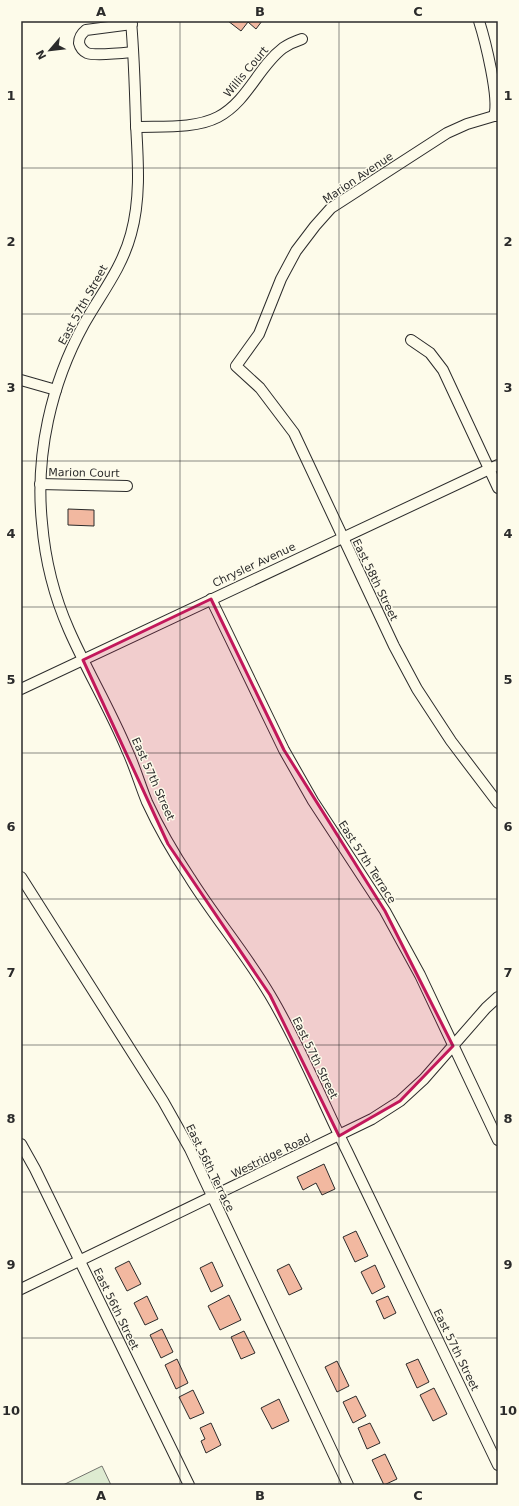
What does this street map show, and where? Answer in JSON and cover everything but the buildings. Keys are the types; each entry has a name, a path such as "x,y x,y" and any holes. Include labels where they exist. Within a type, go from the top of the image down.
{"street":[{"path":"479,21 484,38 494,90 496,116"},
{"path":"134,52 92,54 84,51 80,47 80,37 86,30 131,22 134,52 136,127"},
{"name":"Willis Court","path":"136,127 188,125 218,117 234,106 273,57 284,47 302,39"},
{"name":"Marion Avenue","path":"236,366 258,334 281,279 296,251 331,208 447,133 467,124 496,116"},
{"name":"East 57th Street","path":"136,127 138,193 136,214 131,234 116,273 84,325 68,358 56,390 47,426 40,484 41,520 51,578 67,626 127,750 148,802 168,844 193,883 242,950 270,995 295,1041 339,1136 498,1465"},
{"path":"411,340 430,353 444,370 494,467 498,488"},
{"name":"East 58th Street","path":"236,366 260,388 294,433 394,646 417,689 451,740 498,803"},
{"path":"21,380 56,390"},
{"name":"Chrysler Avenue","path":"21,689 342,537 494,467"},
{"name":"Marion Court","path":"40,484 127,486"},
{"name":"East 57th Terrace","path":"211,599 284,750 313,801 384,911 420,975 498,1140"},
{"name":"East 56th Terrace","path":"21,877 163,1101 190,1149 348,1485"},
{"name":"Westridge Road","path":"21,1289 372,1120 400,1101 424,1079 486,1008 498,997"},
{"name":"East 56th Street","path":"21,1144 35,1169 189,1485"}],"highlighted area":[{"path":"211,599 284,750 385,911 453,1046 400,1101 339,1136 270,995 168,844 83,660"}],"green space":[{"path":"102,1466 111,1485 63,1485"}]}
